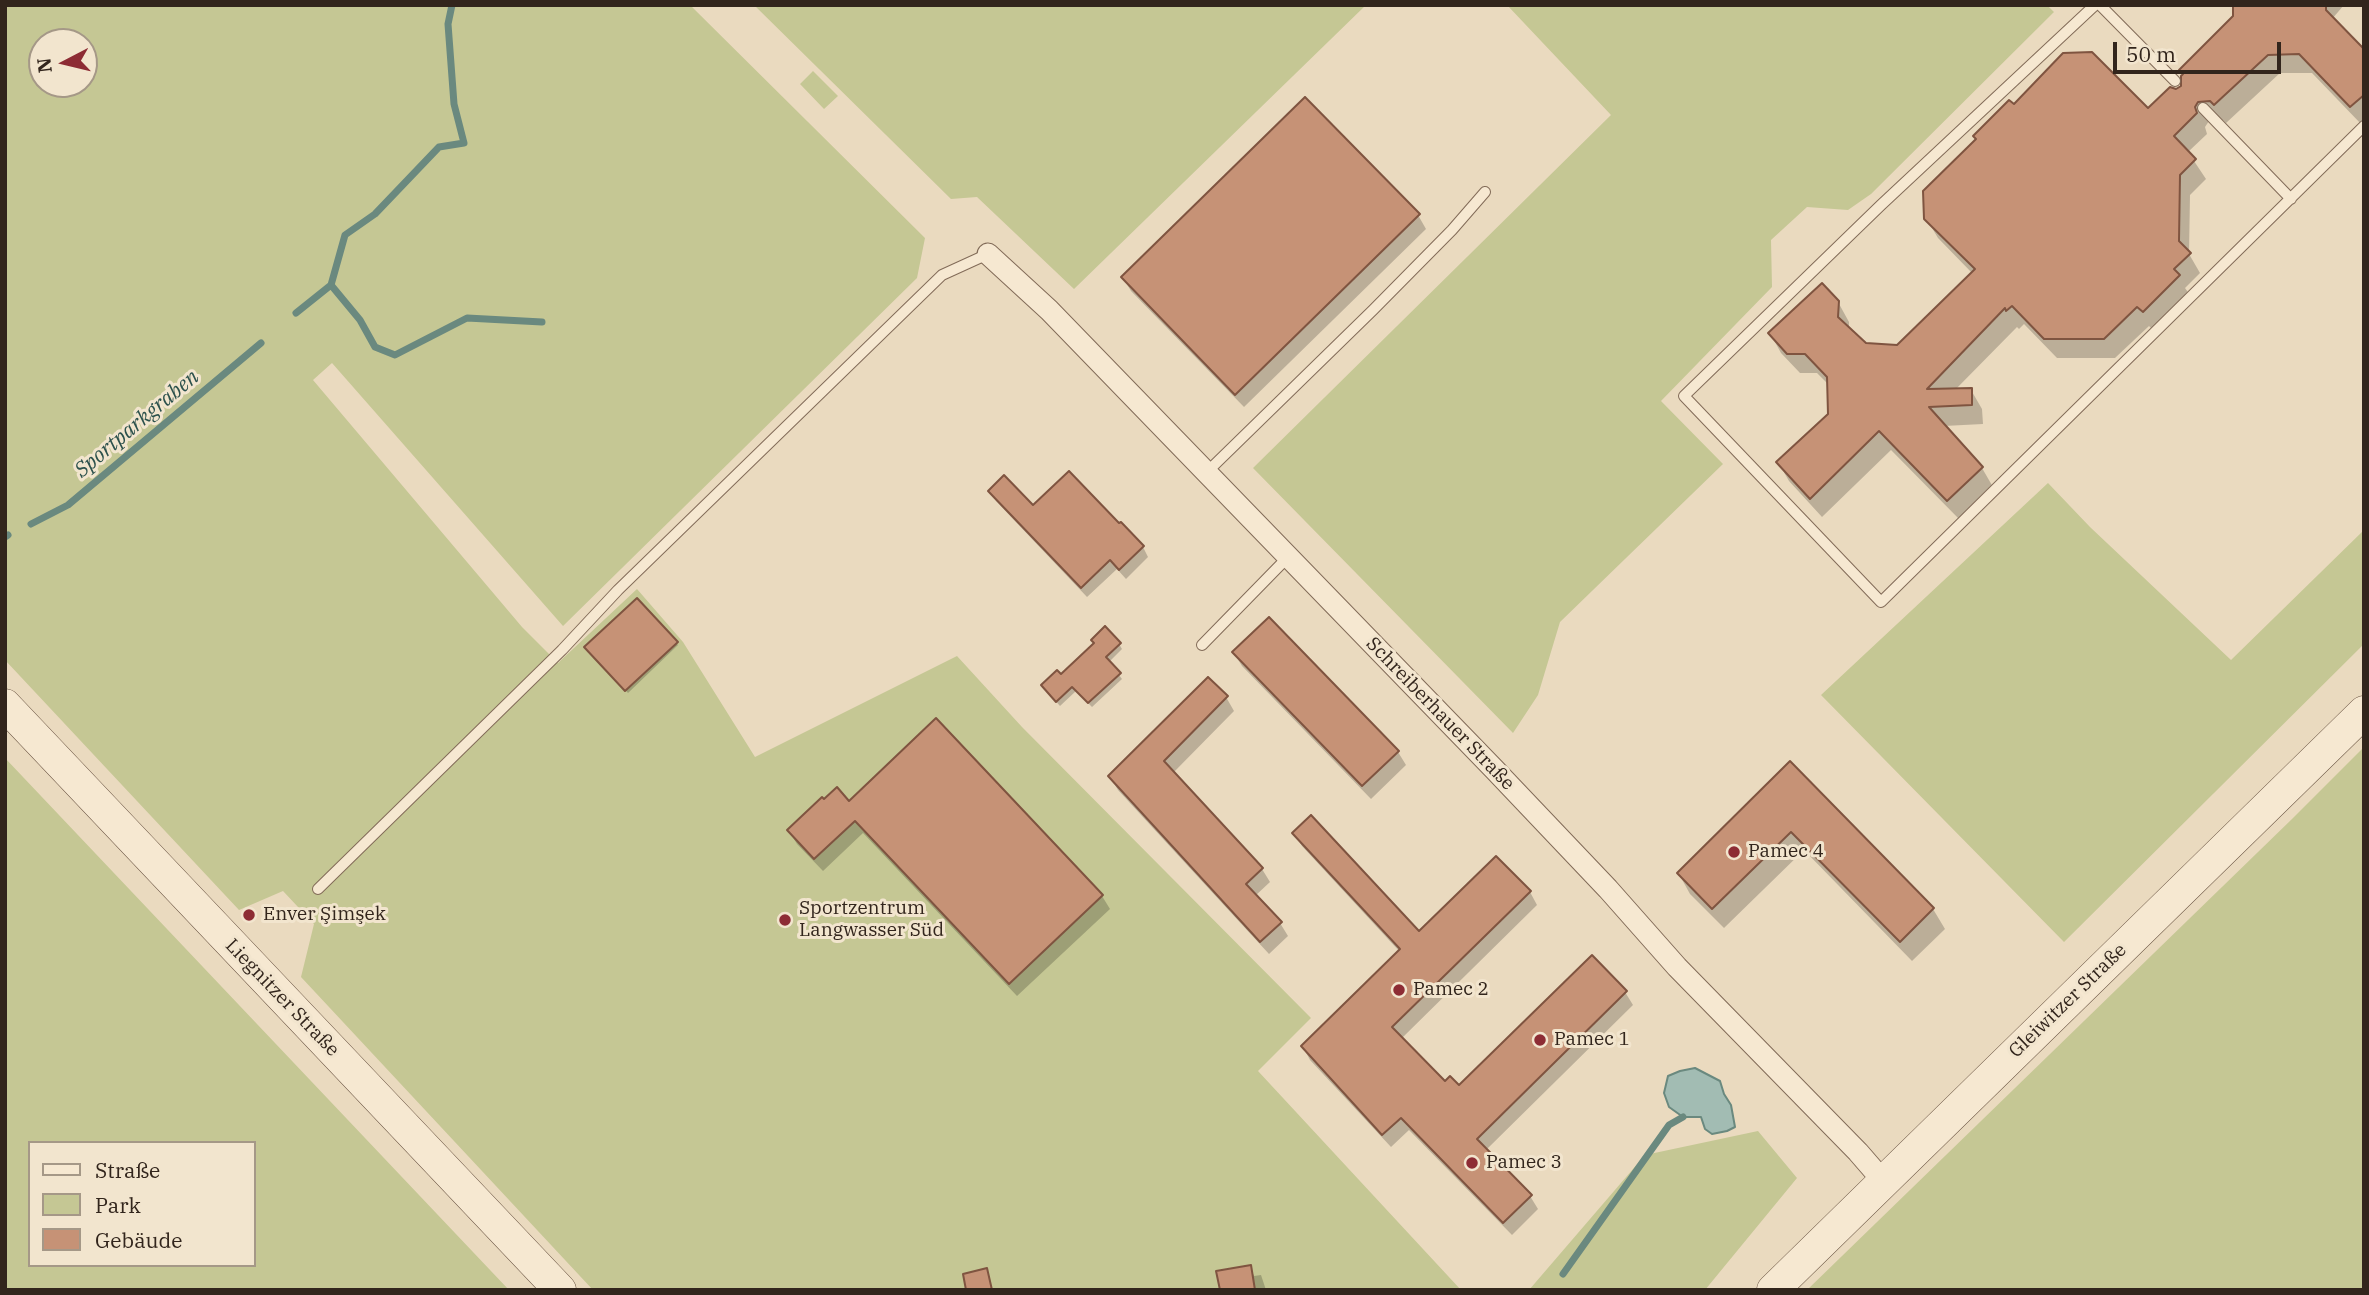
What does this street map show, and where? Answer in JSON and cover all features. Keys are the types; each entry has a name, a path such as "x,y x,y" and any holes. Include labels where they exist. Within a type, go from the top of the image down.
{"main road":[{"name":"Liegnitzer Straße","path":"5,705 560,1290"},
{"name":"Gleiwitzer Straße","path":"1773,1290 2364,712"}],"street":[{"name":"Schreiberhauer Straße","path":"988,254 1049,310 1288,557 1608,889 1677,967 1884,1182"}],"lane":[{"path":"2175,81 2097,5 1881,205 1684,397 1881,602 2364,126"},
{"path":"2203,108 2291,198"},
{"path":"1206,473 1452,230 1485,192"},
{"path":"318,890 562,650 628,580 942,275 988,254"},
{"path":"1202,645 1288,557"}],"green space":[{"path":"5,5 690,5 925,238 917,278 563,626 332,363 313,380 522,627 558,663 637,589 683,642 755,757 957,656 1022,727 1311,1018 1258,1071 1461,1290 593,1290 301,977 314,924 283,891 239,910 5,660"},
{"path":"754,5 1366,5 1074,289 977,197 951,199"},
{"path":"1507,5 2047,5 2054,12 1871,194 1848,210 1807,207 1771,240 1772,287 1661,401 1723,464 1560,622 1538,695 1513,733 1253,468 1611,115"},
{"path":"813,71 838,96 824,109 800,84"},
{"path":"2048,483 2090,527 2231,660 2364,530 2364,644 2064,942 1821,695"},
{"path":"2364,747 2364,1290 1807,1290 2292,819"},
{"path":"5,758 509,1290 5,1290"},
{"path":"1758,1131 1797,1178 1705,1290 1529,1290 1645,1155"}],"water":[{"path":"1695,1068 1720,1081 1731,1105 1735,1127 1712,1134 1705,1129 1701,1117 1683,1117 1669,1107 1664,1093 1668,1076"}],"building":[{"path":"2233,5 2326,5 2326,10 2364,49 2364,95 2350,107 2299,54 2268,55 2214,105 2210,101 2198,102 2195,107 2197,113 2174,136 2196,159 2180,175 2179,241 2191,253 2174,269 2180,275 2143,312 2137,307 2104,339 2044,339 2012,306 2006,311 2005,308 1927,389 1972,388 1972,405 1929,407 1983,467 1947,501 1879,431 1810,499 1776,462 1828,414 1827,377 1805,354 1787,354 1768,333 1822,283 1839,301 1838,317 1866,343 1897,345 1975,269 1924,219 1923,191 1976,139 1973,136 2009,100 2014,104 2063,53 2092,52 2148,108 2170,87 2176,89 2181,86 2183,74 2179,70 2233,16"},
{"path":"1305,97 1420,214 1235,395 1121,277"},
{"path":"1069,471 1144,546 1119,570 1110,560 1081,588 988,491 1004,475 1033,505"},
{"path":"637,598 678,642 625,691 584,647"},
{"path":"1269,617 1399,751 1362,786 1232,652"},
{"path":"1105,626 1121,643 1106,657 1121,673 1088,703 1072,687 1056,702 1041,685 1057,670 1061,674 1094,643 1091,640"},
{"path":"1208,677 1228,696 1164,761 1263,868 1246,884 1282,922 1260,942 1108,776"},
{"path":"936,718 1103,895 1009,984 855,821 814,859 787,830 822,797 824,799 837,787 849,801"},
{"name":"Pamec 4","path":"1790,761 1934,908 1900,942 1791,832 1712,909 1677,873"},
{"path":"1311,815 1419,931 1496,856 1531,891 1392,1027 1445,1081 1450,1076 1459,1085 1592,955 1627,991 1477,1139 1532,1195 1503,1223 1401,1118 1382,1135 1301,1046 1400,949 1292,833"},
{"path":"1251,1265 1255,1290 1220,1290 1216,1271"},
{"path":"987,1268 992,1290 966,1290 963,1274"}],"waterway":[{"name":"Sportparkgraben","path":"296,313 331,285 345,235 375,214 439,147 464,143 454,104 448,24 452,5"},
{"path":"331,285 360,320 375,347 395,355 467,318 542,322"},
{"name":"Sportparkgraben","path":"31,524 68,505 261,343"},
{"path":"1563,1274 1669,1125 1683,1117"}],"place":[{"name":"Pamec 4","path":"1734,852"},
{"name":"Enver Şimşek","path":"249,915"},
{"name":"Sportzentrum Langwasser Süd","path":"785,920"},
{"name":"Pamec 2","path":"1399,990"},
{"name":"Pamec 1","path":"1540,1040"},
{"name":"Pamec 3","path":"1472,1163"}]}
